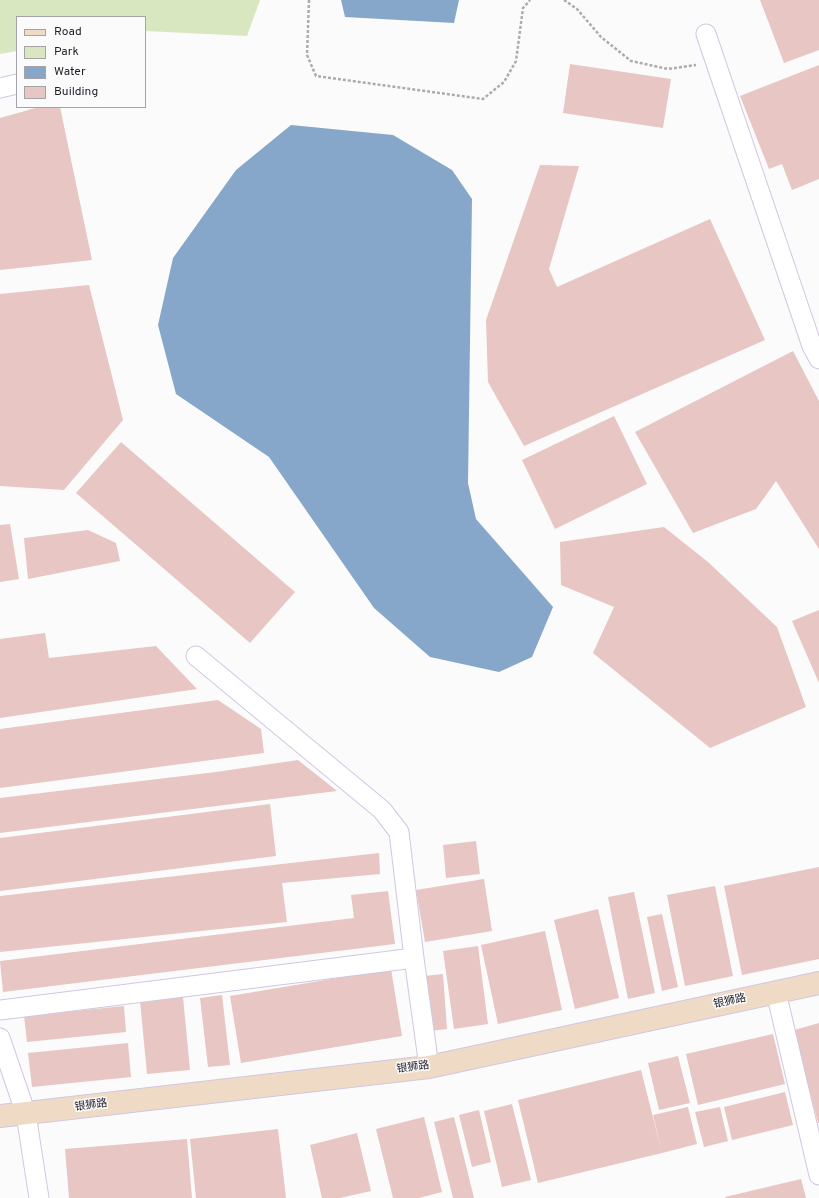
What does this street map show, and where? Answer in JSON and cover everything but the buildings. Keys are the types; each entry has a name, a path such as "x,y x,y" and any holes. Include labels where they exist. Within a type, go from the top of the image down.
{"main road":[{"name":"银狮路","path":"0,1116 429,1067 819,983"}],"street":[{"path":"706,34 812,346 819,359"},
{"path":"0,88 16,84"},
{"path":"196,656 382,810 399,832 429,1067"},
{"path":"0,1010 414,958"},
{"path":"776,992 814,1132 819,1175"},
{"path":"0,1038 26,1114 39,1198"}],"path":[{"path":"309,0 307,55 316,76 483,99 504,82 516,60 523,8 530,0"},
{"path":"564,0 577,8 601,37 631,61 668,69 716,62"}],"green space":[{"path":"0,0 260,0 247,36 146,31 146,16 16,16 16,51 0,54"}],"water":[{"path":"341,0 459,0 454,23 345,17"},
{"path":"291,125 393,135 452,170 472,199 468,483 476,519 553,607 532,657 499,672 430,657 374,608 269,457 176,394 158,325 173,258 236,170"}]}
